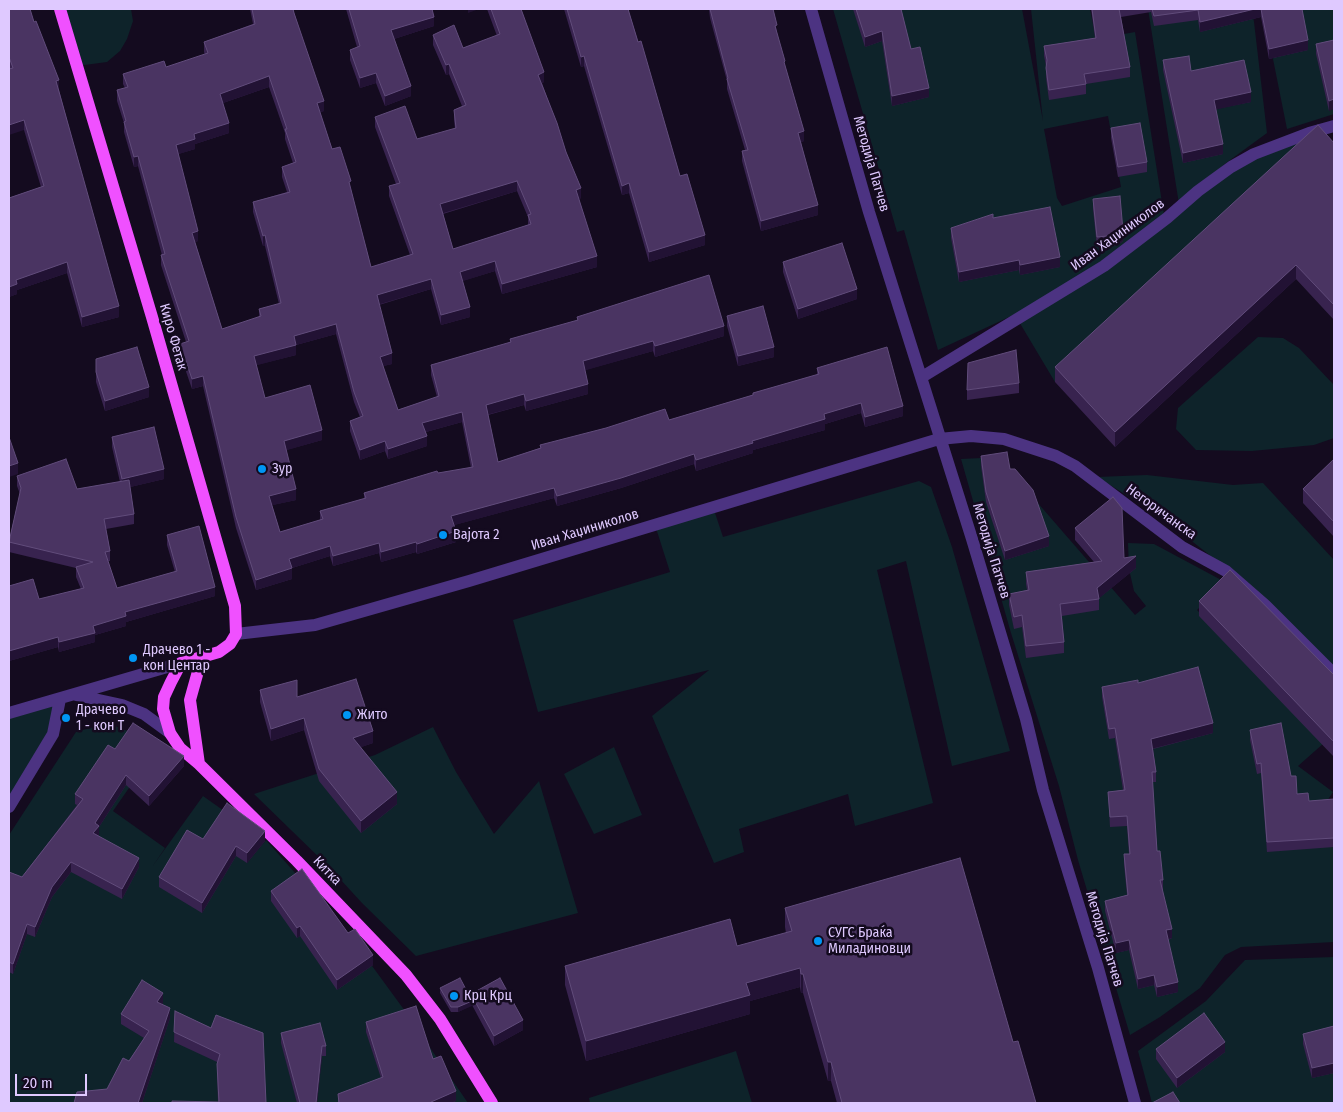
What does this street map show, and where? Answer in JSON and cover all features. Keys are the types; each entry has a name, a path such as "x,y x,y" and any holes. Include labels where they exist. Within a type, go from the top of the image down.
{"main road":[{"name":"Киро Фетак","path":"60,9 152,317 235,606 236,634"},
{"path":"181,663 219,652 230,644 236,634"},
{"path":"199,764 190,700 202,657"},
{"name":"Китка","path":"181,663 164,697 163,709 170,733 180,748 199,764 297,861 406,975 440,1019 492,1103"}],"street":[{"name":"Методија Патчев","path":"811,9 869,212 922,377 1026,719 1042,790 1098,968 1135,1103"},
{"name":"Иван Хаџиниколов","path":"922,377 1104,266 1167,218 1198,190 1232,167 1254,154 1309,133 1334,126"},
{"name":"Негоричанска","path":"940,439 971,436 1004,439 1056,456 1075,466 1182,547 1226,571 1266,605 1334,674"},
{"name":"Иван Хаџиниколов","path":"236,634 315,625 469,581 940,439"},
{"path":"9,714 181,663"},
{"path":"74,694 122,705 144,714 170,733"},
{"path":"9,807 53,734 60,699"}],"shaded area":[{"path":"60,9 131,9 133,21 127,39 120,51 107,62 77,66"},
{"path":"833,9 1022,9 1043,121 1031,9 1090,9 1096,39 1135,32 1164,215 1198,191 1278,146 1318,140 1055,382 1018,320 1022,311 938,350 904,230 897,232","holes":["1108,116 1121,187 1062,206 1057,198 1044,129"]},
{"path":"1148,9 1252,9 1267,133 1226,163 1179,204"},
{"path":"1263,9 1334,9 1334,114 1287,129"},
{"path":"1258,337 1283,338 1299,348 1333,384 1334,438 1314,445 1252,451 1196,450 1176,429 1178,408"},
{"path":"1002,457 1004,464 1135,615 1146,606 1134,591 1129,569 1128,543 1154,544 1225,582 1197,610 1324,743 1298,766 1333,792 1325,804 1334,806 1334,942 1241,947 1225,955 1200,988 1160,1017 1130,1035 1078,860 1059,786 1011,633 961,459"},
{"path":"1147,475 1233,485 1263,483 1334,560 1334,668 1207,553 1157,514 1097,477"},
{"path":"919,481 931,487 952,547 1010,751 952,766 906,561 877,570 933,803 855,826 848,794 739,829 744,852 714,863 652,716 709,670 538,712 513,620 670,572 655,525 713,507 723,537"},
{"path":"60,699 53,734 9,807 9,713"},
{"path":"107,723 133,733 138,775 113,811 165,848 152,867 203,796 227,813 247,863 266,840 348,933 405,1011 468,1103 9,1103 9,835 76,732"},
{"path":"433,727 456,772 494,834 539,781 578,913 416,956 254,794 375,755"},
{"path":"614,747 642,815 594,834 564,774"},
{"path":"1334,957 1334,1103 1152,1103 1138,1051 1206,1001 1245,960"},
{"path":"736,1051 752,1103 590,1103 589,1098"}],"building":[{"path":"9,9 30,9 59,80 56,81 119,306 82,317 67,262 16,280 17,284 9,287 9,198 44,186 24,120 9,125 9,69 13,68 9,57"},
{"path":"252,9 293,9 324,101 317,103 332,149 340,147 351,181 349,182 371,267 413,254 389,186 400,183 375,117 405,106 417,139 456,128 454,110 466,105 449,64 446,65 433,35 454,25 463,48 500,34 491,9 521,9 544,72 538,75 581,188 576,190 597,256 502,284 495,261 460,272 470,307 441,315 431,279 377,295 392,353 380,357 398,410 439,396 431,365 511,342 510,339 578,320 577,317 709,275 724,326 655,346 653,341 583,361 588,384 526,401 524,394 486,405 498,462 541,448 540,445 606,428 665,409 669,420 819,374 817,368 887,347 903,406 865,417 861,403 824,414 825,419 696,460 694,454 621,478 557,496 554,488 451,516 456,531 417,544 416,542 381,552 379,543 333,556 330,546 289,559 292,568 256,580 236,517 203,376 192,379 180,344 189,341 161,255 165,254 138,156 134,157 117,90 128,87 123,74 164,61 166,67 208,53 204,42 255,24","holes":["269,76 296,162 282,167 290,192 253,202 263,236 265,235 281,303 259,309 261,316 222,329 192,233 198,231 176,145 195,139 194,134 229,123 220,94","517,181 531,214 528,215 531,224 453,249 440,204","336,324 354,392 363,416 350,421 360,450 385,441 388,449 427,436 422,423 462,412 473,467 438,473 437,471 364,493 366,498 320,511 323,519 280,532 269,496 296,489 284,441 322,430 310,385 265,398 254,356 296,345 294,336"]},
{"path":"349,9 432,9 434,17 391,30 411,86 385,96 376,73 360,78 350,50 360,46"},
{"path":"567,9 628,9 638,42 641,41 680,176 687,174 705,235 649,252 629,183 622,186 584,56 581,57"},
{"path":"710,9 773,9 784,62 804,131 798,133 818,205 761,221 742,151 748,150 727,79"},
{"path":"856,9 901,9 911,49 920,47 929,88 892,96 882,31 865,37"},
{"path":"1092,9 1119,9 1130,67 1084,74 1086,84 1049,90 1044,46 1096,38"},
{"path":"1152,9 1255,9 1200,22 1198,10 1154,16"},
{"path":"1261,9 1302,9 1308,40 1269,49"},
{"path":"1334,40 1334,99 1329,101 1316,44"},
{"path":"1189,56 1191,71 1244,60 1251,92 1214,100 1223,144 1183,153 1163,60"},
{"path":"1140,123 1147,162 1118,167 1111,128"},
{"path":"1318,125 1334,143 1334,305 1296,265 1115,432 1055,367"},
{"path":"1120,196 1123,231 1118,235 1097,237 1093,199"},
{"path":"1050,207 1060,257 1020,265 1019,260 959,272 951,228 993,214 993,218"},
{"path":"842,243 857,289 798,309 783,262"},
{"path":"763,306 774,347 738,356 727,316"},
{"path":"137,347 149,387 105,401 96,372 96,359"},
{"path":"1016,350 1019,383 967,390 968,363"},
{"path":"154,427 164,469 122,479 112,437"},
{"path":"9,437 18,463 9,466"},
{"path":"1007,452 1010,469 1015,469 1033,490 1049,536 1005,551 986,492 981,456"},
{"path":"66,459 77,489 129,480 134,514 104,519 110,551 105,552 117,588 177,571 167,535 199,526 215,587 125,612 126,616 93,626 95,633 59,642 58,637 9,651 9,586 33,579 39,599 84,588 76,567 93,562 9,542 21,488 17,476"},
{"path":"1334,459 1334,522 1303,489"},
{"path":"1113,497 1122,508 1124,558 1136,556 1097,588 1099,599 1060,604 1064,642 1026,646 1022,615 1014,617 1009,594 1029,590 1026,572 1102,561 1075,528"},
{"path":"1230,570 1334,675 1334,742 1199,601"},
{"path":"1198,667 1213,723 1151,739 1156,772 1152,772 1157,851 1160,851 1163,880 1160,880 1172,929 1166,930 1178,982 1157,987 1154,975 1138,979 1129,940 1116,943 1105,901 1128,895 1124,854 1130,854 1127,816 1110,817 1108,792 1125,790 1115,728 1109,729 1102,687 1138,680 1138,683"},
{"path":"356,679 373,731 353,738 397,792 361,821 319,769 304,718 271,729 260,690 297,680 297,697"},
{"path":"133,723 184,756 149,796 126,775 95,823 99,826 93,833 139,858 122,889 71,862 52,887 35,927 27,924 13,964 9,962 9,872 22,877 83,799 75,794 108,745 115,749"},
{"path":"1281,723 1291,776 1296,776 1297,794 1308,793 1309,801 1334,799 1334,838 1267,842 1261,763 1257,764 1250,730"},
{"path":"227,803 265,831 247,853 236,846 202,903 159,877 187,830 203,839"},
{"path":"960,858 1013,1042 1018,1041 1036,1103 842,1103 831,1062 828,1062 800,968 746,983 750,995 586,1041 565,966 730,919 737,946 792,931 785,908"},
{"path":"302,869 348,933 355,929 373,955 337,980 300,926 297,928 271,891"},
{"name":"Крц Крц","path":"460,978 472,1001 458,1007 451,1007 440,988"},
{"path":"500,978 523,1020 494,1036 471,994"},
{"path":"142,980 163,993 157,1002 170,1008 138,1103 74,1103 77,1092 107,1089 123,1058 129,1061 149,1031 121,1014"},
{"path":"416,1006 433,1059 441,1056 456,1091 431,1103 339,1103 338,1094 383,1077 366,1022"},
{"path":"175,1011 211,1028 216,1015 263,1033 266,1103 172,1103 172,1101 219,1102 217,1064 220,1054 174,1032"},
{"path":"1204,1013 1225,1042 1177,1078 1156,1049"},
{"path":"320,1023 326,1046 322,1046 316,1103 300,1103 281,1033"},
{"path":"1334,1026 1334,1063 1312,1068 1303,1034"},
{"path":"1173,1092 1180,1103 1152,1103"}],"place":[{"name":"Зур","path":"262,469"},
{"name":"Вајота 2","path":"443,535"},
{"name":"Драчево 1 - кон Центар","path":"133,658"},
{"name":"Жито","path":"347,715"},
{"name":"Драчево 1 - кон T","path":"66,718"},
{"name":"СУГС Браќа Миладиновци","path":"818,941"},
{"name":"Крц Крц","path":"454,996"}]}
